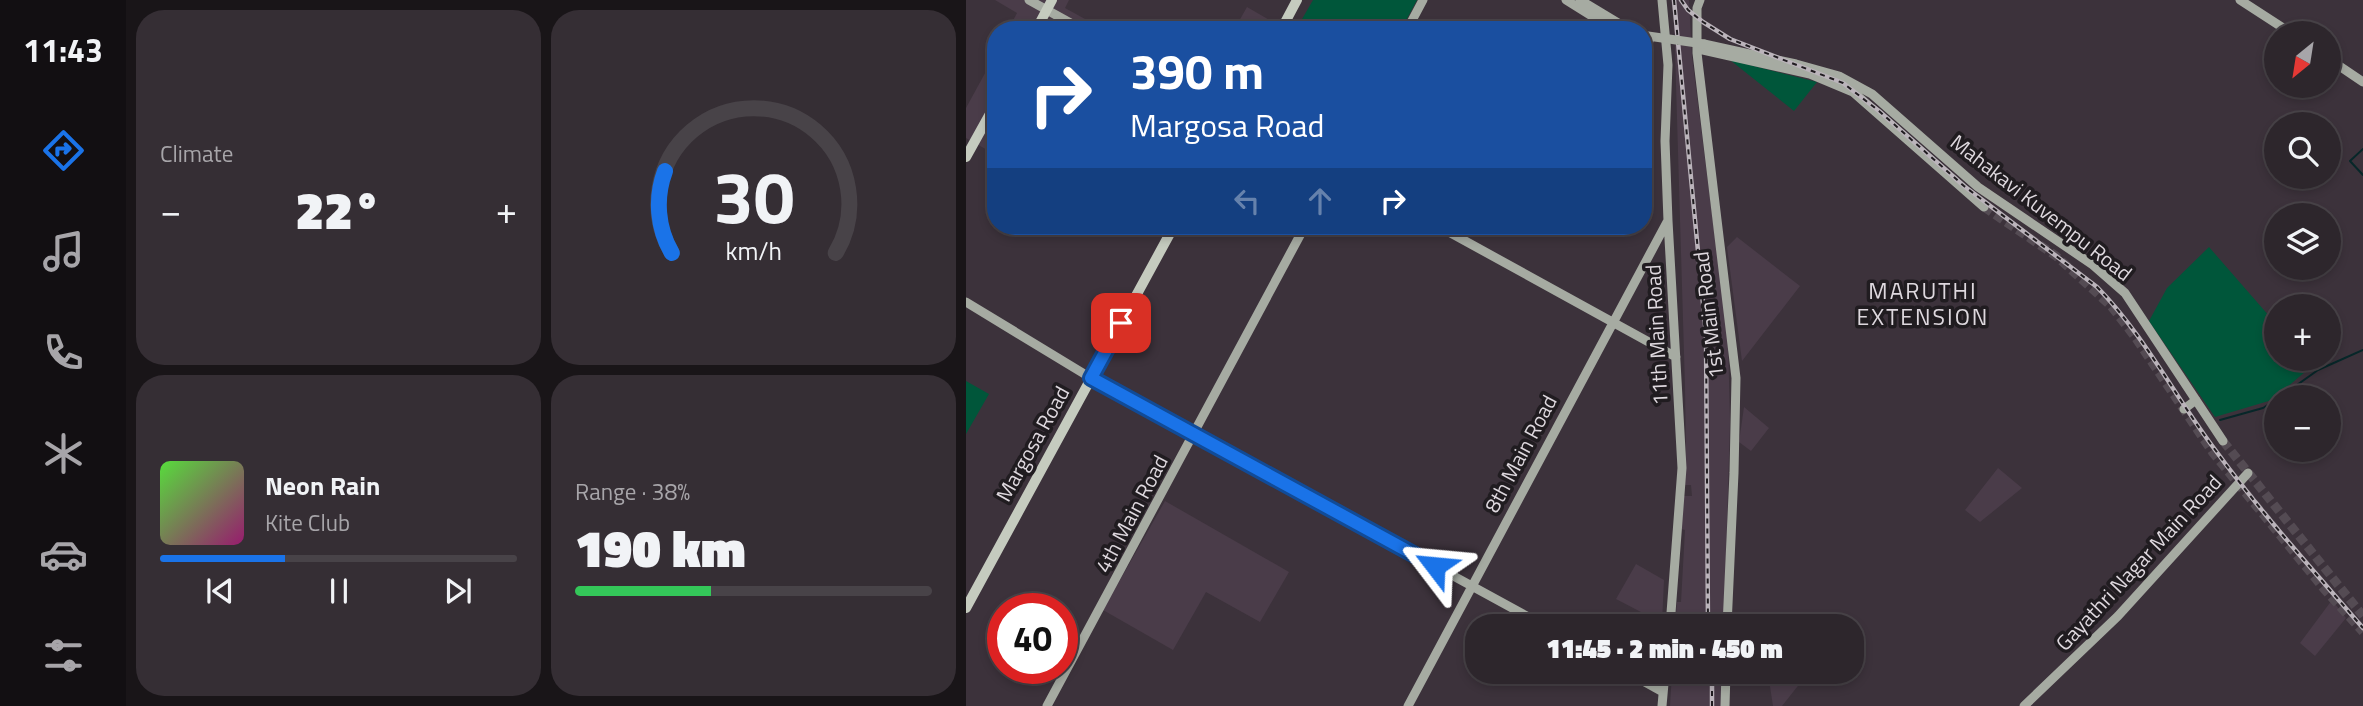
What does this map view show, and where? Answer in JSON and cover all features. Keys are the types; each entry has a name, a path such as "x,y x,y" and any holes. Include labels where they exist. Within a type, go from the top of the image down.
{"main road":[{"path":"1029,0 1049,5 1071,21"},
{"path":"1286,21 1297,0"},
{"path":"1412,21 1423,0"},
{"path":"1566,0 1600,21"},
{"path":"1580,0 1615,21"},
{"name":"11th Main Road","path":"1662,0 1668,65 1665,141 1668,221 1682,468 1671,614"},
{"name":"1st Main Road","path":"1700,0 1697,52 1735,378 1728,614"},
{"path":"2240,0 2272,21"},
{"path":"1041,21 1049,5"},
{"path":"1652,39 1704,47"},
{"name":"Mahakavi Kuvempu Road","path":"1704,47 1810,74 1853,92 1984,207"},
{"name":"Mahakavi Kuvempu Road","path":"1704,47 1796,64 1839,76 1872,94 1978,187 2107,276 2132,303 2223,442"},
{"path":"2342,67 2363,82"},
{"path":"966,157 987,119"},
{"name":"8th Main Road","path":"1408,706 1668,221"},
{"name":"Margosa Road","path":"966,608 1169,235"},
{"name":"4th Main Road","path":"1047,706 1300,235"},
{"path":"1454,235 1676,357"},
{"path":"966,302 1091,378 1523,614"},
{"path":"2184,409 2196,400"},
{"name":"Gayathri Nagar Main Road","path":"2024,706 2118,616 2248,473"},
{"path":"1649,684 1663,692"},
{"path":"1662,706 1664,684"},
{"path":"1725,706 1726,684"}],"shaded area":[{"path":"995,0 1069,0 1065,8 1089,21 1013,21 1017,13"},
{"path":"1671,0 1689,0 1692,57 1728,339 1730,422 1724,614 1676,614 1677,602 1681,602 1684,496 1692,496 1691,485 1683,485 1686,452 1685,387 1674,17"},
{"path":"1247,7 1271,21 1239,21"},
{"path":"987,70 987,150 966,138 966,108"},
{"path":"1737,237 1800,286 1742,361 1727,247"},
{"path":"1744,407 1769,428 1751,451 1739,442"},
{"path":"1998,468 2022,488 1980,522 1965,510"},
{"path":"1165,501 1289,572 1260,622 1206,592 1173,650 1103,610"},
{"path":"1636,564 1664,580 1662,614 1645,614 1616,599"},
{"path":"2332,600 2346,618 2315,656 2300,643"},
{"path":"1671,684 1723,684 1723,706 1670,706"},
{"path":"1770,684 1799,684 1782,706 1773,706"}],"green space":[{"path":"1313,0 1417,0 1406,21 1301,21"},
{"path":"1730,60 1817,82 1794,111"},
{"path":"2209,247 2264,310 2264,371 2306,371 2290,385 2264,385 2264,402 2215,417 2149,321 2167,288"},
{"path":"966,381 989,394 966,434"}],"waterway":[{"path":"2363,149 2350,161 2363,175"},
{"path":"2297,385 2318,370 2363,350"},
{"path":"2220,420 2264,407"}],"tunnel":[{"path":"1984,207 2056,256 2111,306 2213,453 2324,589 2363,632"},
{"path":"2223,441 2363,616"}],"railway":[{"path":"1674,0 1706,335 1708,614"},
{"path":"1681,0 1688,10 1703,22 1730,39 1843,83 1964,186 2097,287 2145,346 2233,474 2363,628"},
{"path":"1712,684 1712,706"}],"district":[{"name":"MARUTHI EXTENSION","path":"1923,304"}],"route":[{"path":"1121,323 1091,378 1435,566"}]}
